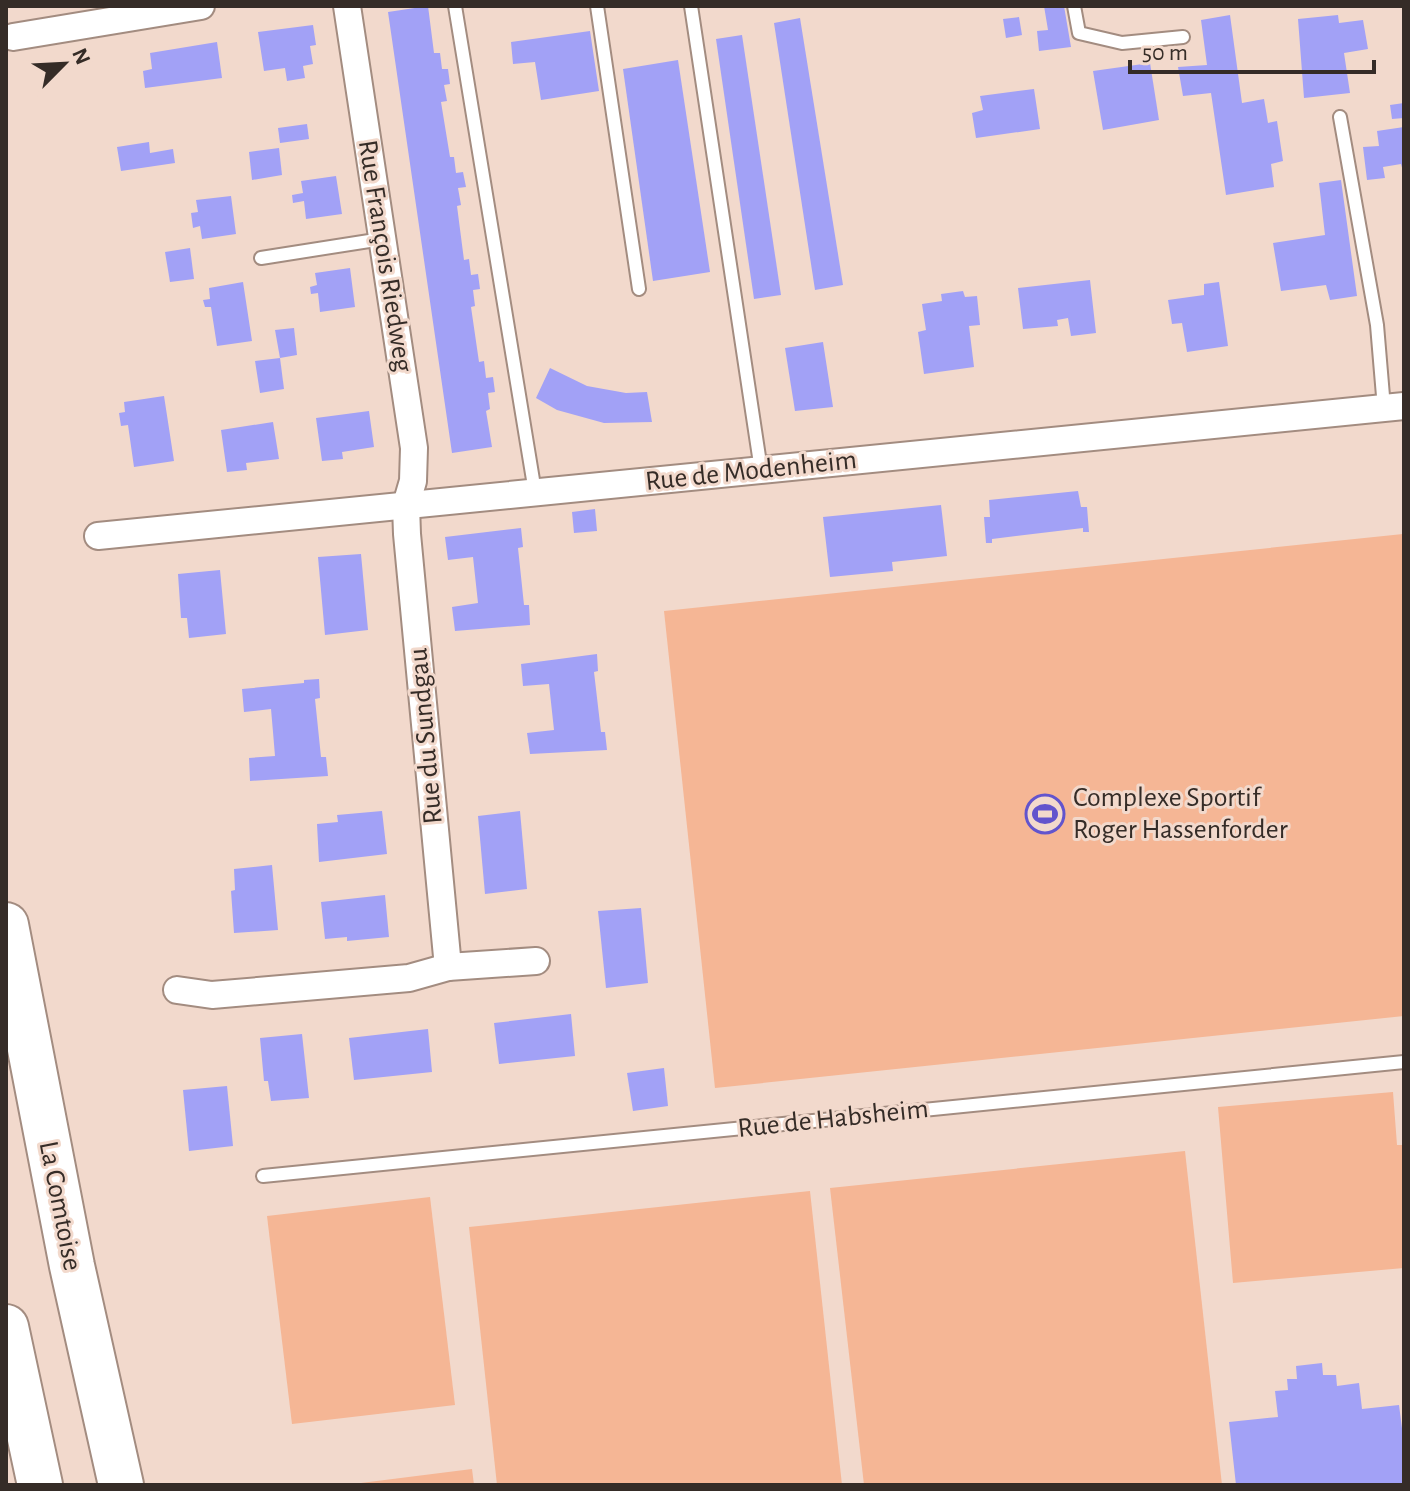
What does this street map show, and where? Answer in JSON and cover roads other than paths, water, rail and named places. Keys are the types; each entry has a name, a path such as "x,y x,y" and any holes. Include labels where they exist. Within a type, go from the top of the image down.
{"highway":[{"name":"La Comtoise","path":"6,925 72,1266 121,1485"},
{"path":"6,1327 40,1485"}],"street":[{"path":"9,32 201,6"},
{"name":"Rue François Riedweg","path":"347,6 414,448 413,481 406,505"},
{"name":"Rue de Modenheim","path":"98,536 1394,407"},
{"name":"Rue du Sundgau","path":"406,505 448,967"},
{"path":"177,990 212,995 409,978 448,967 536,961"}],"lane":[{"path":"455,6 535,492"},
{"path":"597,6 639,289"},
{"path":"691,6 761,470"},
{"path":"1074,6 1079,33 1122,43 1183,37"},
{"path":"1340,117 1394,407"},
{"path":"261,258 382,239"},
{"name":"Rue de Habsheim","path":"263,1176 1404,1062"}],"place":[{"name":"Complexe Sportif Roger Hassenforder","path":"1045,814"}]}
